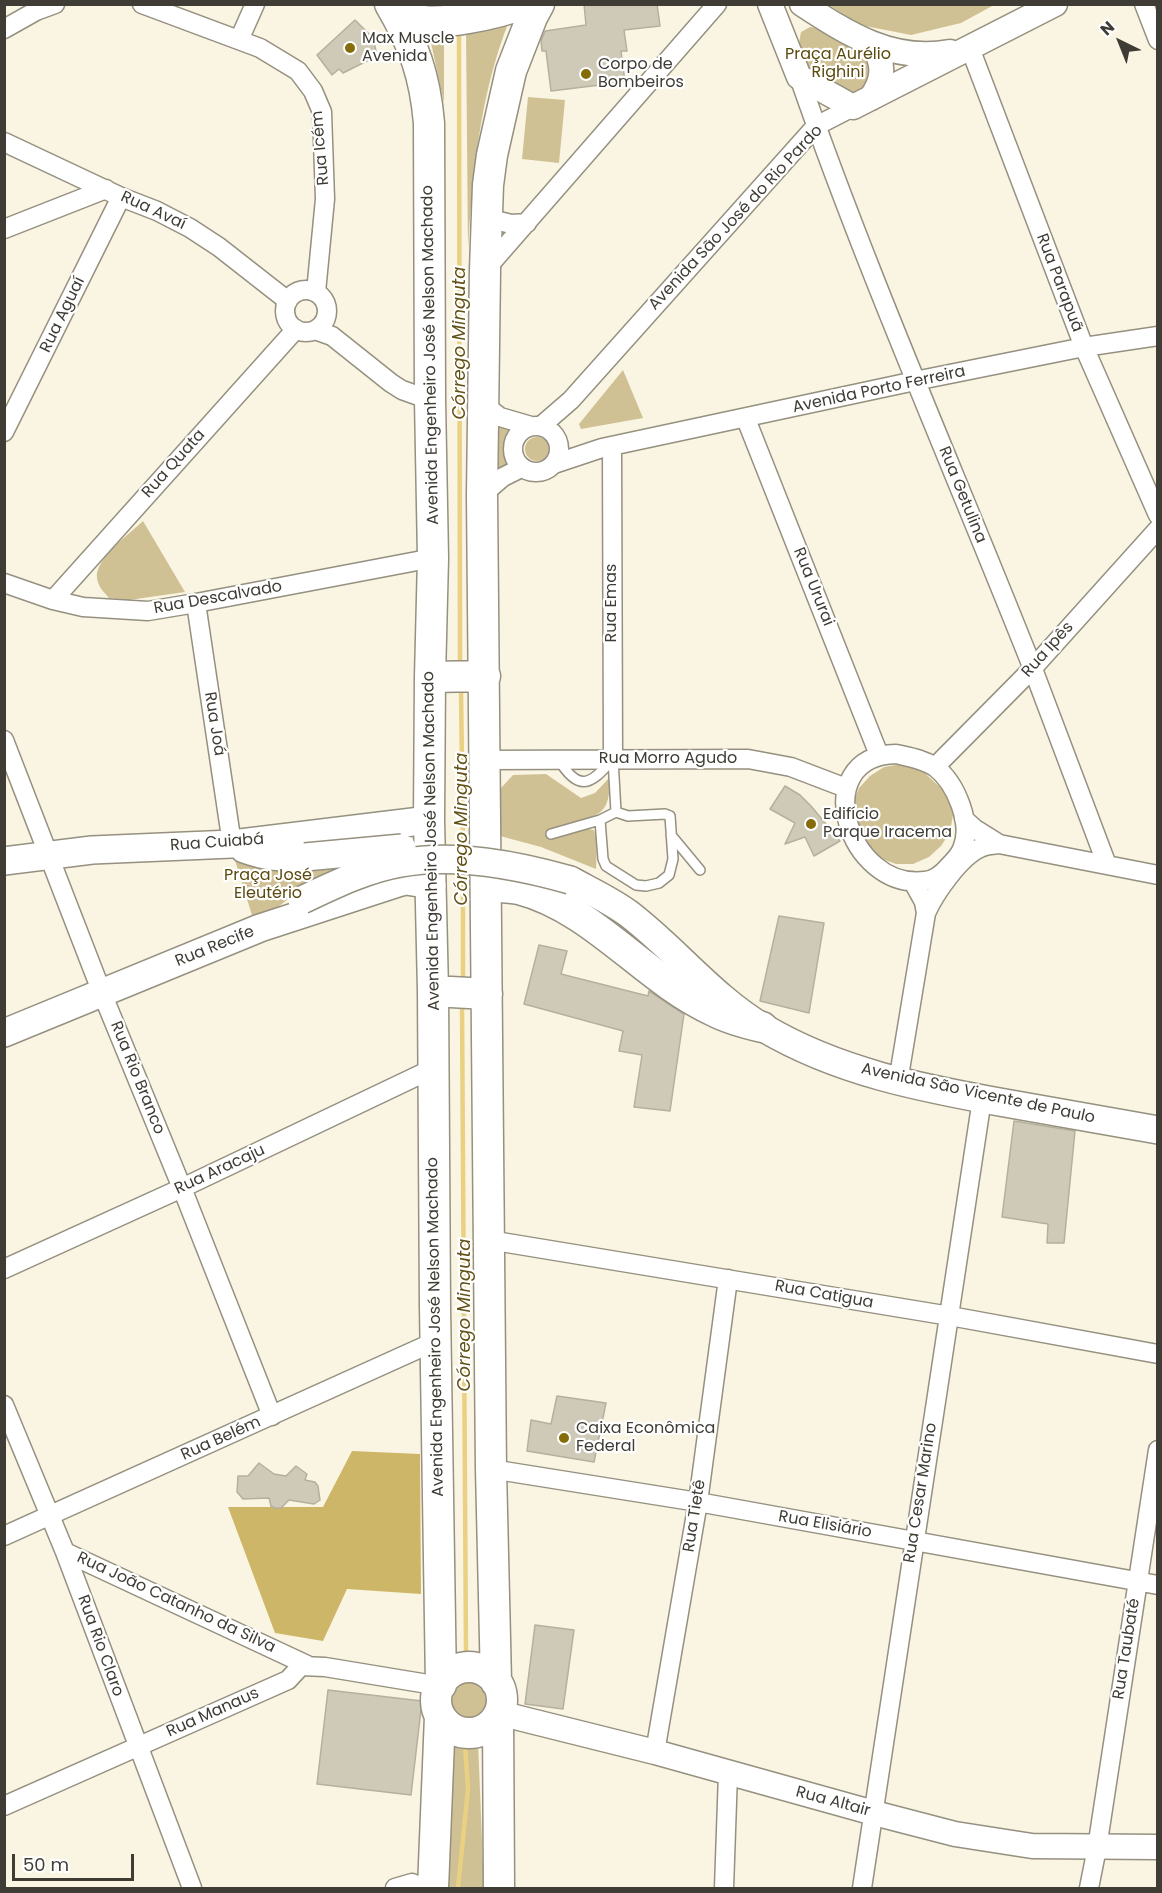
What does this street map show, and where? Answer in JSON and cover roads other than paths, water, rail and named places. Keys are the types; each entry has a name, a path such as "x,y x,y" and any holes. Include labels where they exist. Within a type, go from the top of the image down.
{"main road":[{"path":"390,4 416,19 434,22 488,14 522,4"},
{"name":"Avenida Engenheiro José Nelson Machado","path":"390,4 414,48 427,97 433,558 459,676 484,760 486,886 461,993 434,1068 437,1694 433,1888"},
{"name":"Avenida Engenheiro José Nelson Machado","path":"499,1888 502,1706 491,1469 489,1240 461,993 432,885 429,820 459,676 482,495 485,270 488,185 492,155 507,90 524,39 539,4"},
{"name":"Rua Cuiabá","path":"4,861 92,850 232,844 429,820"},
{"name":"Avenida São Vicente de Paulo","path":"232,844 266,856 284,858 430,846 489,848 512,853 570,880 628,913 682,960 714,992 762,1027 792,1044 846,1067 898,1082 1158,1130"},
{"name":"Avenida São Vicente de Paulo","path":"260,928 302,900 369,871 399,863 426,859 510,865 570,880"},
{"name":"Rua Recife","path":"4,1034 260,928 406,881 432,885"},
{"path":"486,886 516,888 536,894 561,906 599,931 682,993 712,1011 762,1027"},
{"path":"466,1667 483,1670 502,1706 489,1726 483,1730 466,1733 450,1727 437,1694 450,1674 466,1667"}],"street":[{"path":"4,29 36,11 55,4"},
{"name":"Rua Icém","path":"142,4 260,48 298,71 313,91 322,112 326,199 316,292"},
{"path":"239,40 255,4"},
{"path":"485,270 717,4"},
{"path":"770,4 799,77 862,103 878,89 881,78 882,66 873,45"},
{"path":"802,4 873,45 896,52 936,55 970,48"},
{"name":"Avenida São José do Rio Pardo","path":"546,432 571,400 816,126 1055,4"},
{"path":"1144,4 1158,40"},
{"path":"786,41 802,24 825,19"},
{"name":"Rua Parapuã","path":"970,48 1084,347 1158,515"},
{"name":"Rua Getulina","path":"799,77 915,381 1032,669 1107,865"},
{"name":"Rua Avaí","path":"4,142 190,228 219,247 288,301"},
{"path":"4,229 114,193"},
{"name":"Rua Aguaí","path":"4,432 114,193"},
{"path":"487,218 510,224 527,223"},
{"path":"308,290 316,292 326,303 324,327 302,331 296,329 286,316 288,301 293,294 308,290"},
{"path":"324,327 391,383 402,390 430,400"},
{"name":"Rua Quata","path":"53,600 296,329"},
{"name":"Avenida Porto Ferreira","path":"554,464 607,448 915,381 1084,347 1158,336"},
{"name":"Avenida Porto Ferreira","path":"482,403 500,417 607,448"},
{"name":"Rua Ururai","path":"746,419 879,755"},
{"path":"522,429 546,432 559,454 554,464 542,472 527,471 521,468 512,452 516,436 522,429"},
{"name":"Rua Emas","path":"607,448 613,759"},
{"path":"482,495 503,477 521,468"},
{"name":"Rua Ipês","path":"935,767 1032,669 1158,530"},
{"name":"Rua Descalvado","path":"4,583 53,600 82,607 147,611 433,558"},
{"name":"Rua Joá","path":"196,603 232,844"},
{"name":"Rua Rio Branco","path":"4,740 102,993 272,1416"},
{"path":"879,755 909,756 935,767 948,781 964,819 965,835 962,849 941,874 928,881 914,882 900,879 871,863 861,852 849,830 844,801 846,788 858,769 879,755"},
{"name":"Rua Morro Agudo","path":"484,760 748,759 791,767 846,788"},
{"path":"964,819 975,830 999,844"},
{"path":"898,1082 926,913 936,892 970,854 985,846 999,844 1158,875"},
{"path":"914,882 924,902 926,913"},
{"name":"Rua Aracaju","path":"4,1269 182,1188 434,1068"},
{"name":"Rua Cesar Marino","path":"862,1888 982,1099"},
{"name":"Rua Catigua","path":"489,1240 950,1316 1158,1353"},
{"name":"Rua Tietê","path":"656,1752 698,1502 728,1279"},
{"name":"Rua Belém","path":"4,1536 436,1341"},
{"name":"Rua Rio Claro","path":"4,1405 65,1552 192,1888"},
{"name":"Rua Taubaté","path":"1089,1888 1158,1450"},
{"name":"Rua Elisiário","path":"491,1469 698,1502 1158,1585"},
{"name":"Rua João Catanho da Silva","path":"65,1552 292,1667"},
{"name":"Rua Manaus","path":"4,1806 138,1745 292,1667 326,1667 437,1694"},
{"name":"Rua Altair","path":"502,1706 728,1773 955,1833 1032,1846 1158,1848"},
{"path":"724,1888 728,1773"},
{"path":"396,1888 412,1883 423,1888"}],"lane":[{"path":"613,759 616,812"},
{"path":"551,834 600,820 616,812 628,816 665,814 670,816 673,859 669,875 659,883 646,886 636,885 606,866 603,859 600,820"},
{"path":"671,835 700,870"}],"waterway":[{"name":"Córrego Minguta","path":"459,31 460,667"},
{"name":"Córrego Minguta","path":"461,688 463,850"},
{"name":"Córrego Minguta","path":"463,868 463,982"},
{"name":"Córrego Minguta","path":"462,1003 466,1654"},
{"name":"Córrego Minguta","path":"458,1888 468,1789 465,1745"}],"place":[{"name":"Max Muscle Avenida","path":"350,48"},
{"name":"Corpo de Bombeiros","path":"586,74"},
{"name":"Edifício Parque Iracema","path":"811,824"},
{"name":"Caixa Econômica Federal","path":"564,1438"}],"park label":[{"name":"Praça Aurélio Righini","path":"838,64"},
{"name":"Praça José Eleutério","path":"268,885"}]}
